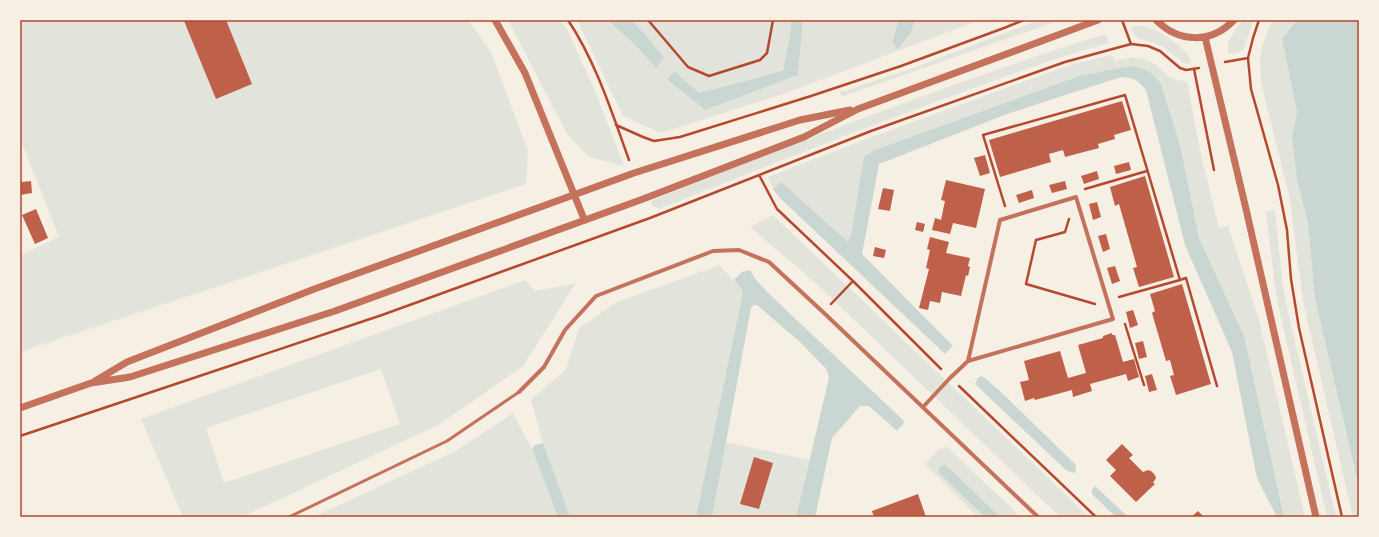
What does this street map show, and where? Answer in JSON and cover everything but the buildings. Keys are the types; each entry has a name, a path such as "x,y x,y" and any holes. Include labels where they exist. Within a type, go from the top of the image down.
{"street":[{"path":"495,20 525,73 584,220"},
{"path":"20,408 91,383 130,377 335,311 643,199 804,137 858,109 1098,20"},
{"path":"1156,20 1169,31 1186,37 1205,37 1220,31 1234,20"},
{"path":"1205,37 1316,517"},
{"path":"91,383 127,362 302,294 634,173 800,120 858,109"},
{"path":"923,407 968,361 1112,319 1076,197 1000,220 968,361"},
{"path":"519,392 544,367 565,330 596,296 713,252 739,250 769,262 1038,517"}],"lane":[{"path":"289,517 447,441 519,392"}],"path":[{"path":"568,20 578,35 602,87 634,173"},
{"path":"648,20 688,67 709,76 760,60 767,53 773,20"},
{"path":"616,125 654,141 680,137 901,66 1024,20"},
{"path":"1122,20 1131,44"},
{"path":"1259,20 1248,58 1251,89 1278,186 1287,230 1291,279 1299,328 1342,517"},
{"path":"20,436 382,314 650,218 871,131 1065,62 1131,44 1148,46 1160,51 1180,68 1186,70 1248,58"},
{"path":"1194,69 1214,170"},
{"path":"1008,218 983,135 1125,95 1180,280 1186,278 1217,386"},
{"path":"759,175 777,209 853,281 950,378 1096,517"},
{"path":"823,312 853,281"},
{"path":"1124,319 1144,385"}],"shaded area":[{"path":"20,20 468,20 491,52 528,151 526,184 20,352 20,255 59,237 20,139"},
{"path":"508,20 559,20 567,29 595,91 624,166 589,157 567,134"},
{"path":"577,20 608,20 638,48 656,68 664,58 646,35 631,20 791,20 791,31 783,69 749,80 699,93 673,71 667,81 705,110 798,75 803,20 899,20 892,41 911,32 915,20 980,20 786,93 661,133 623,116"},
{"path":"608,20 631,20 646,35 664,58 656,68 638,48"},
{"path":"791,20 803,20 798,75 705,110 667,80 674,71 699,93 783,70 791,31"},
{"path":"899,20 915,20 911,32 898,49 892,42"},
{"path":"1039,20 1061,20 843,96 840,94 840,91 845,91 913,68"},
{"path":"1243,20 1254,20 1245,46 1242,51 1229,54 1229,40"},
{"path":"1274,20 1297,20 1282,39 1297,112 1292,137 1297,180 1308,223 1315,299 1359,487 1359,517 1353,517 1303,302 1290,200 1261,83 1260,59 1262,47 1269,27"},
{"path":"1297,20 1359,20 1359,487 1315,299 1308,223 1297,180 1292,137 1297,112 1282,39"},
{"path":"1134,26 1144,26 1168,37 1181,47 1191,63 1183,63 1164,47 1139,39 1133,33 1131,28"},
{"path":"1106,34 1109,43 1043,63 979,86 832,141 659,209 652,206 651,201 838,128 1009,66"},
{"path":"1112,55 1115,61 1133,57 1146,60 1155,64 1171,78 1187,82 1201,155 1219,228 1228,226 1259,320 1305,517 1284,517 1244,336 1199,238 1180,145 1161,84 1130,66 1079,76 875,150 851,238 847,241 781,183 773,189 768,177 866,139 1070,65"},
{"path":"1130,66 1148,71 1161,84 1180,145 1199,238 1244,336 1284,517 1277,517 1257,478 1232,352 1185,245 1146,90 1138,81 1121,77 1007,114 879,164 862,254 953,346 945,354 779,197 773,189 781,182 847,241 851,237 864,157 875,150 1079,76"},
{"path":"1275,210 1283,288 1336,517 1327,517 1280,313 1275,287 1266,212"},
{"path":"773,215 1089,517 1060,517 821,288 750,227"},
{"path":"720,265 743,292 696,517 570,517 543,443 531,400 566,369 579,328 617,302"},
{"path":"750,270 756,280 767,292 904,421 897,431 869,406 860,406 832,438 815,517 796,517 829,378 827,370 800,342 757,305 754,305 751,308 712,517 696,517 743,292 734,280 742,272"},
{"path":"525,280 535,291 576,283 523,366 440,424 242,517 183,517 141,419","holes":["381,369 400,424 224,483 206,428"]},
{"path":"981,376 1004,395 1076,465 1075,473 1067,471 975,384"},
{"path":"513,413 532,449 558,517 313,517 454,452"},
{"path":"726,442 809,460 796,517 712,517"},
{"path":"543,443 570,517 558,517 532,449 535,445"},
{"path":"946,446 1021,517 1000,517 948,467 939,473 985,517 978,517 925,464 940,448 942,450"},
{"path":"944,465 948,467 1000,517 985,517 939,473 939,468"},
{"path":"1095,486 1128,517 1116,517 1092,494 1092,490"}]}
